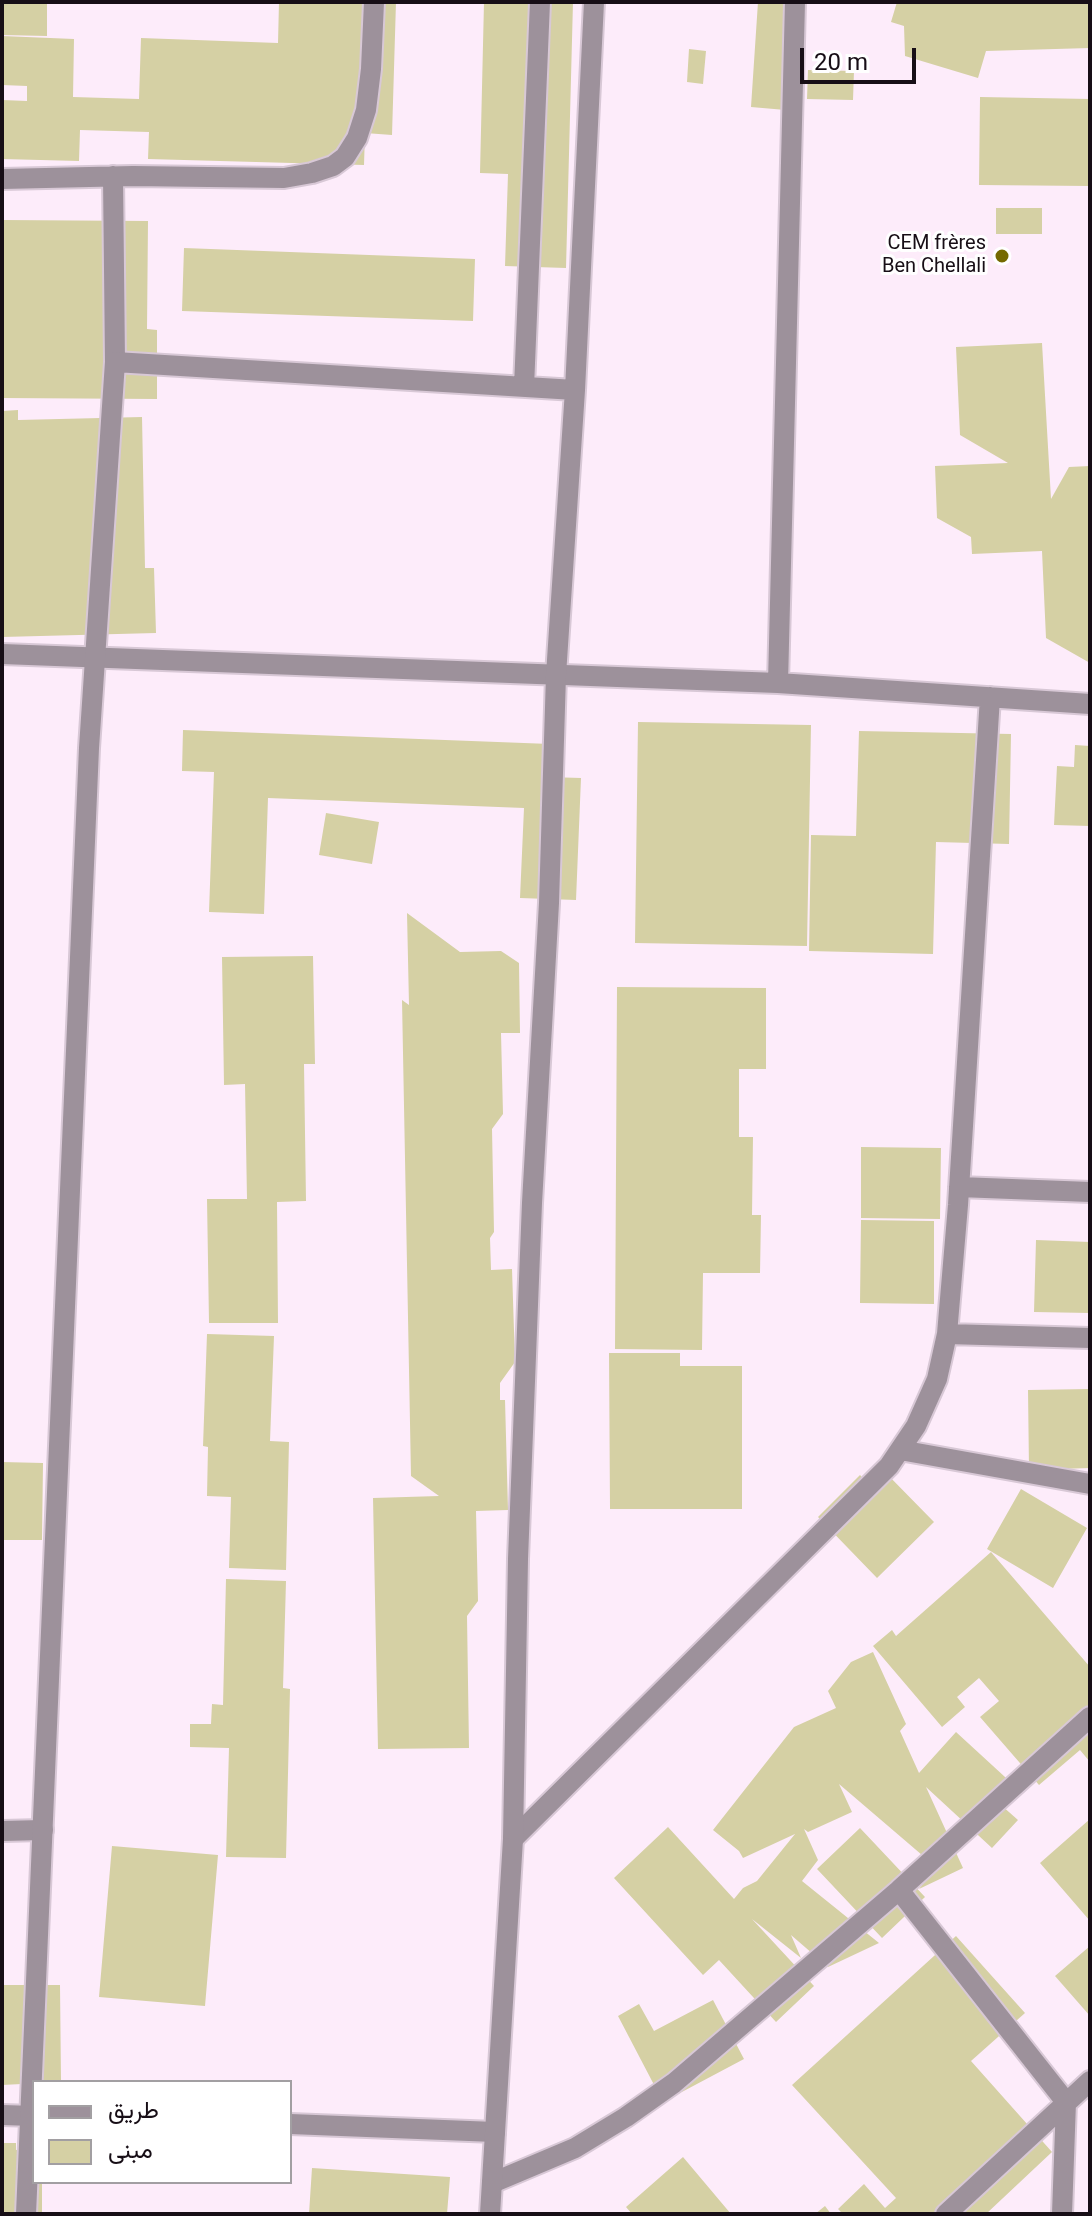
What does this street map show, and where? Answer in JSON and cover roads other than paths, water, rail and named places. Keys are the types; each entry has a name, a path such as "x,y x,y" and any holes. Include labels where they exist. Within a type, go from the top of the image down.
{"street":[{"path":"2,179 113,176 284,178 333,166 345,157 357,138 366,110 374,2"},
{"path":"524,387 540,2"},
{"path":"490,2214 513,1839 518,1559 532,1203 549,903 556,675 575,390 594,2"},
{"path":"778,683 795,2"},
{"path":"33,2080 89,748 115,362 113,176"},
{"path":"115,362 575,390"},
{"path":"2,654 778,683 1090,704"},
{"path":"513,1839 889,1466 916,1426 937,1379 947,1334 959,1187 990,697"},
{"path":"959,1187 1090,1192"},
{"path":"947,1334 1090,1338"},
{"path":"900,1450 1090,1484"},
{"path":"492,2183 575,2148 674,2083 899,1890 1090,1717"},
{"path":"2,1831 43,1830"},
{"path":"899,1890 1066,2102 1062,2214"},
{"path":"946,2214 1090,2081"},
{"path":"2,2115 32,2116 26,2214"},
{"path":"292,2124 495,2132"}],"place":[{"name":"CEM frères Ben Chellali","path":"1002,256"}]}
